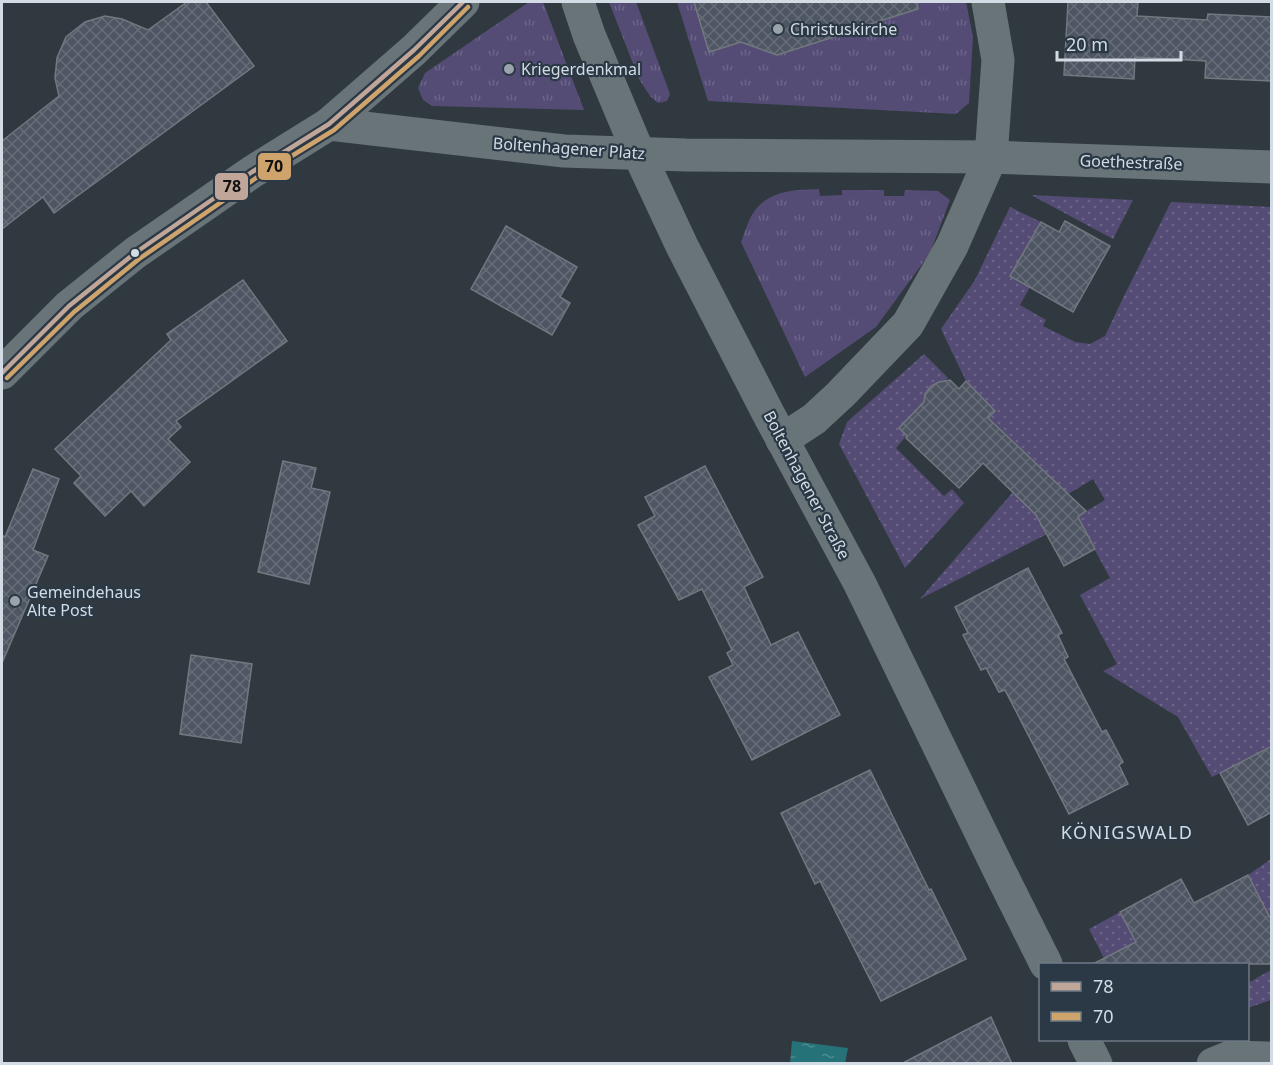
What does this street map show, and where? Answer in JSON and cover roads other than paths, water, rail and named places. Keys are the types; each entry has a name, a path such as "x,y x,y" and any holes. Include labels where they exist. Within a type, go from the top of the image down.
{"street":[{"path":"2,372 69,306 135,253 244,178 329,124 414,50 463,2"},
{"name":"Boltenhagener Straße","path":"578,2 589,35 639,154 682,246 782,440 860,584 999,873 1045,963"},
{"path":"782,440 814,419 908,324 952,246 991,157 998,60 988,2"},
{"name":"Boltenhagener Platz","path":"329,124 564,151 686,155 991,157"},
{"name":"Goethestraße","path":"991,157 1272,167"},
{"path":"1084,1041 1096,1064"},
{"path":"1213,1064 1230,1057 1270,1058"}],"water":[{"path":"792,1041 848,1048 845,1063 790,1063"}],"place":[{"name":"Christuskirche","path":"778,29"},
{"name":"Kriegerdenkmal","path":"509,69"},
{"name":"Gemeindehaus Alte Post","path":"15,601"}],"district":[{"name":"KÖNIGSWALD","path":"1127,832"}]}
